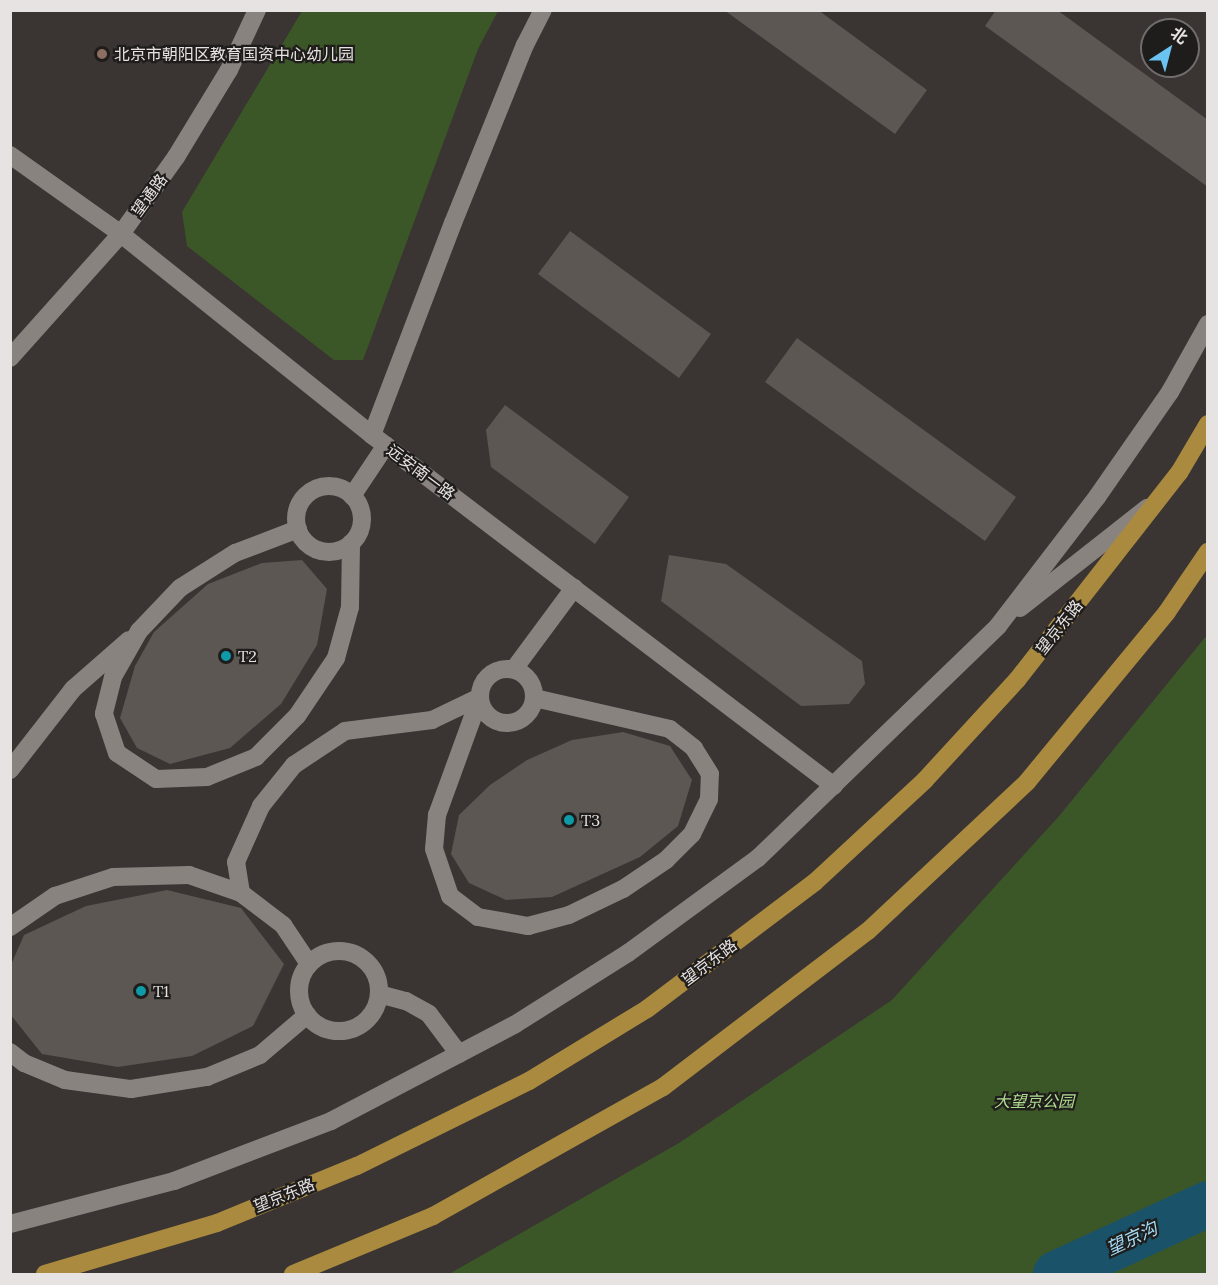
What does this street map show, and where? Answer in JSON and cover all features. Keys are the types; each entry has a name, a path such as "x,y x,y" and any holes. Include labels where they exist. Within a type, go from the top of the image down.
{"main road":[{"name":"望京东路","path":"45,1275 217,1223 357,1166 529,1081 647,1010 815,882 925,780 1017,680 1160,498 1208,424"},
{"path":"293,1275 433,1216 663,1087 868,931 1027,782 1167,612 1208,552"}],"street":[{"name":"望通路","path":"10,358 121,234 176,157 229,70 257,10"},
{"path":"352,496 380,440 453,223 525,45 543,10"},
{"name":"远安南一路","path":"10,154 121,234 380,440 834,786"},
{"path":"998,626 1097,497 1170,393 1208,324"},
{"path":"333,486 352,496 358,504 361,525 351,543 342,549 322,551 311,546 298,529 298,507 312,490 333,486"},
{"path":"10,1224 174,1181 331,1121 514,1025 628,953 758,858 998,626 1160,498"},
{"path":"10,770 73,689 139,631 180,588 235,553 298,529"},
{"path":"139,631 113,677 104,714 117,753 156,779 207,777 256,757 297,716 336,658 350,607 351,543"},
{"path":"535,698 670,729 694,748 710,774 709,790 692,834 666,860 623,889 569,915 528,926 478,917 450,896 434,849 437,815 490,674 514,669 574,588"},
{"path":"480,697 492,718 510,723 527,715 535,698 530,680 514,669"},
{"path":"241,893 236,862 261,806 294,765 345,731 432,720 480,697"},
{"path":"270,743 294,765"},
{"path":"10,927 55,896 113,877 189,875 241,893 283,925 309,964"},
{"path":"330,951 355,954 374,970 380,994 368,1019 357,1027 330,1030 307,1015 299,988 309,964 330,951"},
{"path":"380,994 406,1001 429,1014 459,1054"},
{"path":"10,1052 24,1063 65,1080 131,1089 207,1077 260,1055 307,1015"}],"green space":[{"path":"302,11 498,11 478,49 363,360 334,360 187,246 182,212"},
{"name":"大望京公园","path":"1207,635 1207,1274 449,1274 679,1143 892,1000 1060,815"}],"building":[{"path":"724,10 818,10 927,90 895,134"},
{"path":"996,10 1057,10 1140,70 1140,78 1150,78 1208,120 1208,187 985,26"},
{"path":"570,231 711,334 679,378 538,274"},
{"path":"797,338 1016,497 985,541 765,382"},
{"path":"505,405 629,497 595,544 491,467 486,430"},
{"path":"669,555 726,564 862,661 865,684 849,704 801,706 661,601"},
{"name":"T2","path":"302,560 327,589 317,645 281,704 230,748 170,764 137,748 120,718 135,666 154,632 208,584 262,563"},
{"name":"T3","path":"623,732 670,746 692,780 678,826 640,857 552,897 506,900 469,883 451,854 459,815 490,785 527,760 572,740"},
{"name":"T1","path":"167,890 241,908 284,964 253,1026 192,1056 118,1067 42,1054 10,1014 10,967 24,935 86,906"}],"waterway":[{"name":"望京沟","path":"1056,1274 1208,1204"}],"place":[{"name":"北京市朝阳区教育国资中心幼儿园","path":"102,54"},
{"name":"T2","path":"226,656"},
{"name":"T3","path":"569,820"},
{"name":"T1","path":"141,991"}]}
